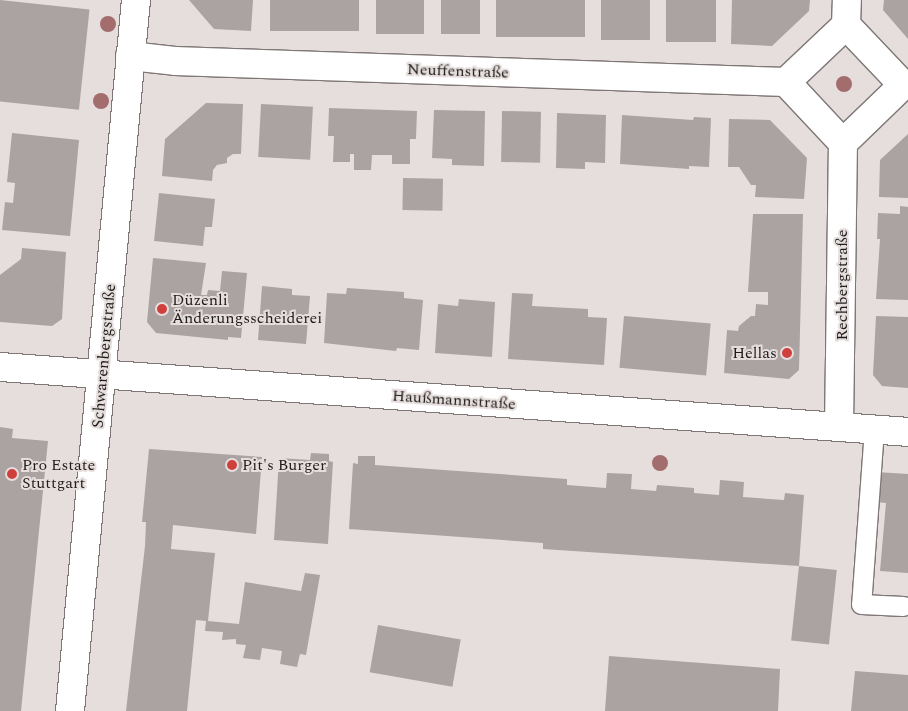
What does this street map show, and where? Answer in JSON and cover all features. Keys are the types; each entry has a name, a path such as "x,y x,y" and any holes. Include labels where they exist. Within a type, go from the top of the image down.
{"street":[{"name":"Schwarenbergstraße","path":"70,711 136,0"},
{"path":"846,13 906,85 843,143 786,82 846,13"},
{"name":"Neuffenstraße","path":"130,56 175,61 786,82"},
{"name":"Rechbergstraße","path":"838,427 843,143"},
{"name":"Haußmannstraße","path":"0,367 908,432"}],"lane":[{"path":"874,429 861,604 903,606"}],"building":[{"path":"0,0 90,9 79,110 0,102"},
{"path":"189,0 253,0 251,31 214,29"},
{"path":"270,0 359,0 359,31 270,31"},
{"path":"376,0 424,0 424,34 376,34"},
{"path":"441,0 480,0 480,34 441,34"},
{"path":"496,0 585,0 585,37 496,37"},
{"path":"601,0 650,0 650,40 601,40"},
{"path":"666,0 716,0 716,42 666,42"},
{"path":"732,0 810,0 809,11 772,46 731,44"},
{"path":"884,0 908,0 908,39 883,10"},
{"path":"206,103 243,104 241,154 233,154 227,158 227,163 217,165 213,170 212,181 162,176 165,139"},
{"path":"261,104 313,107 310,160 258,157"},
{"path":"329,108 417,111 416,139 410,139 410,164 392,164 392,155 372,155 371,170 354,170 354,154 350,154 350,162 333,162 334,136 328,136"},
{"path":"434,110 485,111 484,166 452,165 452,159 432,158"},
{"path":"502,111 541,112 540,163 501,162"},
{"path":"557,113 606,115 605,163 585,162 585,169 556,168"},
{"path":"622,115 693,120 694,117 711,118 709,167 689,166 689,169 620,164"},
{"path":"729,119 770,120 807,158 804,199 755,197 756,185 751,185 739,167 728,167"},
{"path":"12,133 79,140 70,236 2,230 5,202 13,203 15,183 7,182"},
{"path":"908,134 908,198 879,197 880,160"},
{"path":"403,178 443,179 442,211 402,210"},
{"path":"159,193 215,199 212,227 205,227 203,246 154,241"},
{"path":"900,206 908,207 908,300 876,299 880,239 877,239 878,213 900,214"},
{"path":"753,214 803,214 799,370 789,379 724,373 727,330 738,331 739,326 751,316 755,316 756,304 768,305 768,292 748,292"},
{"path":"22,248 66,252 62,319 52,326 0,322 0,275 21,259"},
{"path":"153,258 206,263 201,295 207,295 208,290 220,291 222,271 247,273 241,338 228,337 228,340 156,333 147,322"},
{"path":"262,286 292,289 292,295 310,296 306,344 258,340"},
{"path":"347,288 404,292 404,298 423,300 419,350 397,348 396,351 324,343 327,293 346,294"},
{"path":"512,293 533,294 532,306 588,309 588,317 607,318 604,365 508,359"},
{"path":"459,299 495,302 492,357 435,353 438,304 458,306"},
{"path":"624,316 711,324 706,375 619,368"},
{"path":"876,316 908,317 908,388 882,386 873,375"},
{"path":"0,427 13,429 12,438 48,441 21,711 0,711"},
{"path":"149,449 262,457 256,534 173,525 171,549 215,553 208,621 239,624 245,582 301,591 305,573 320,575 306,655 300,654 297,667 280,664 282,651 262,648 260,660 243,658 246,645 236,644 236,639 222,640 223,632 205,631 206,621 196,620 187,711 126,711 145,546 146,522 142,522"},
{"path":"311,453 329,454 329,461 333,462 328,544 274,540 279,458 310,460"},
{"path":"358,456 375,456 375,465 567,479 567,485 606,488 607,473 632,474 631,489 656,491 657,485 694,488 694,493 719,495 720,480 744,482 743,497 784,500 785,493 804,495 799,566 543,549 543,543 349,529 353,463 358,464"},
{"path":"876,472 908,474 908,573 880,571 886,503 874,502"},
{"path":"799,566 837,570 829,645 791,641"},
{"path":"378,625 461,640 452,687 370,672"},
{"path":"609,656 780,669 778,711 605,711"},
{"path":"855,671 908,675 908,711 851,711"}],"place":[{"name":"Düzenli Änderungsscheiderei","path":"162,309"},
{"name":"Hellas","path":"787,353"},
{"name":"Pit's Burger","path":"232,465"},
{"name":"Pro Estate Stuttgart","path":"12,474"}]}
